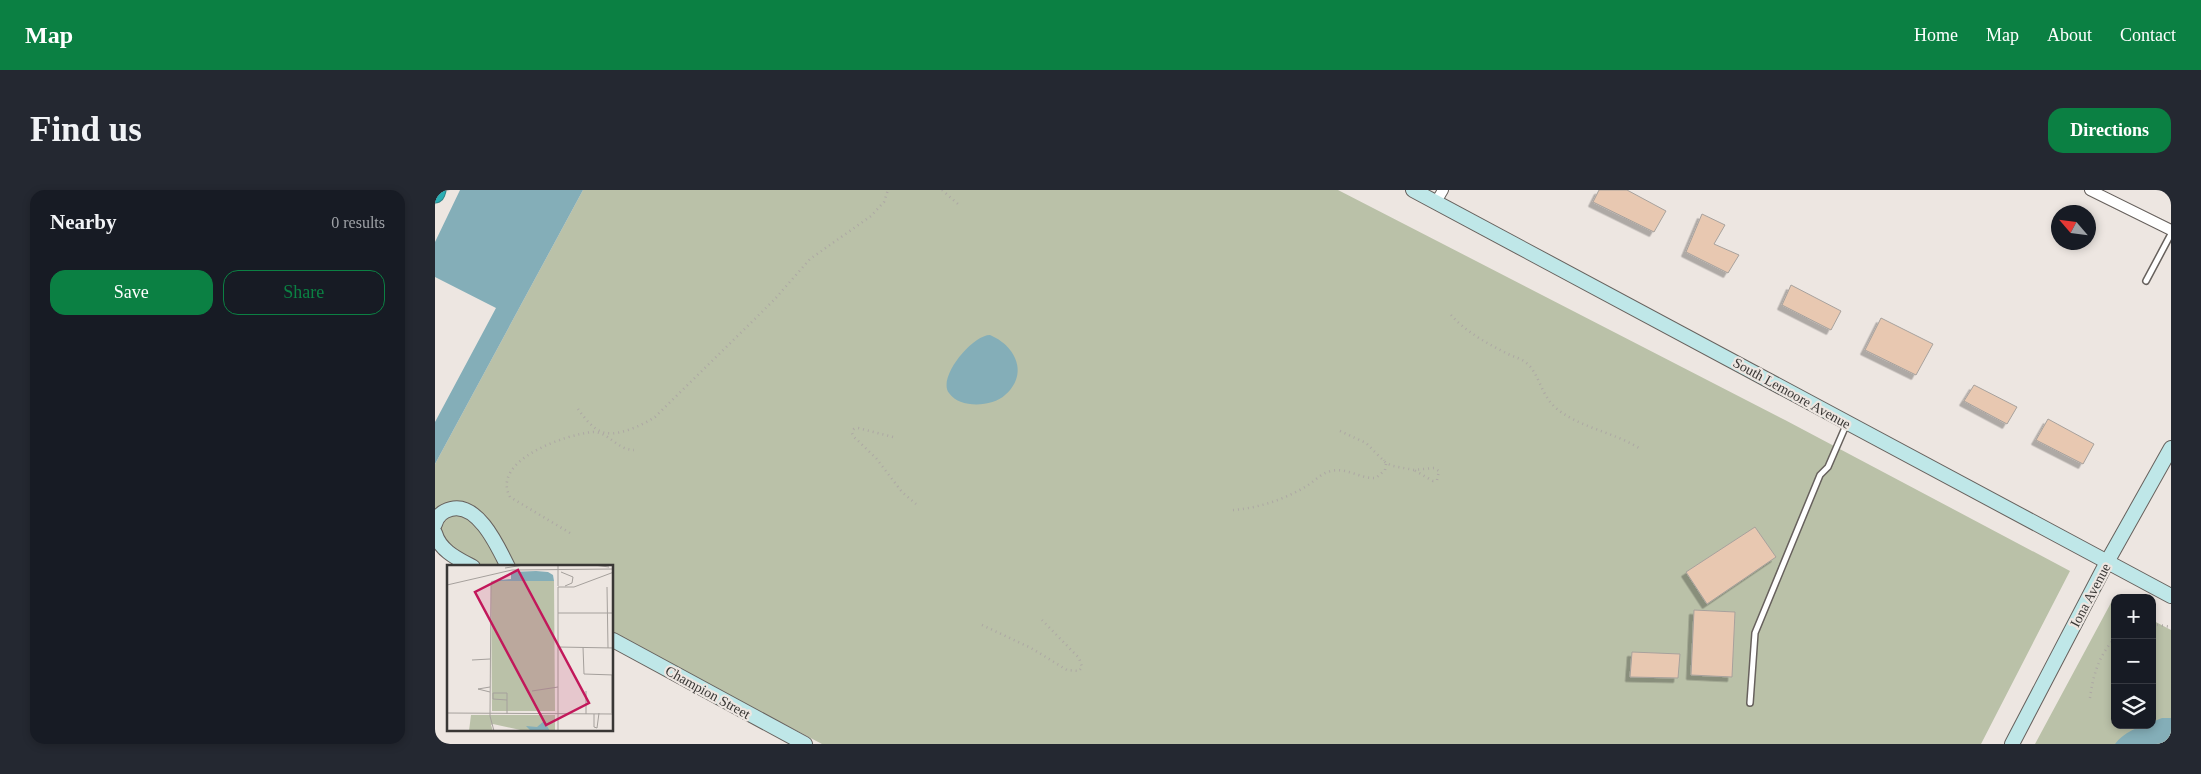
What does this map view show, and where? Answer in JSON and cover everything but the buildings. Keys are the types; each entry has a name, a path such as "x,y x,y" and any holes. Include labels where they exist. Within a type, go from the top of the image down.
{"street":[{"name":"South Lemoore Avenue","path":"1413,190 1440,196 1847,423 2171,596"},
{"path":"2089,190 2171,232"},
{"name":"Iona Avenue","path":"2012,744 2107,562 2171,448"},
{"path":"435,524 439,515 449,509 467,510 478,519 489,533 507,565"},
{"path":"435,533 443,547 452,556 471,565"},
{"name":"Champion Street","path":"614,641 805,744"}],"lane":[{"path":"2146,281 2171,232"},
{"path":"1750,703 1755,633 1820,475 1828,466 1847,423"}],"path":[{"path":"578,410 595,428 601,432 609,433 638,427 661,413 695,376 773,300 810,259 871,216 884,202 888,190"},
{"path":"942,190 958,204"},
{"path":"1451,315 1470,332 1525,362 1531,368 1544,396 1564,414 1581,423 1617,436 1639,448"},
{"path":"893,437 858,428 854,429 852,433 853,437 876,458 902,492 916,504"},
{"path":"1340,431 1366,443 1384,460 1396,467 1419,472 1430,481 1437,480 1440,475 1439,471 1434,468 1414,470"},
{"path":"570,533 513,500 509,494 508,484 511,474 519,462 535,449 577,435 595,432 607,437 621,448 634,450"},
{"path":"607,437 609,433"},
{"path":"1383,473 1386,466 1384,460"},
{"path":"1233,510 1257,507 1270,503 1304,488 1331,471 1348,472 1369,479 1378,478 1387,469 1396,467"},
{"path":"982,625 1031,648 1067,670 1079,671 1082,667 1079,658 1042,620"},
{"path":"2156,625 2171,627"},
{"path":"2090,698 2092,679 2097,664 2114,639"}],"green space":[{"path":"583,190 1338,190 1785,420 2070,571 1981,744 822,744 614,635 614,565 481,565 435,541 435,464"},
{"path":"2111,603 2111,729 2156,729 2156,622 2171,630 2171,744 2035,744"}],"water":[{"path":"460,190 583,190 435,464 435,422 496,308 435,277 435,242"},
{"path":"990,335 1007,346 1013,353 1018,370 1016,378 1012,387 999,399 984,404 961,402 949,393 947,386 952,368 958,358 974,342"},
{"path":"2171,718 2171,744 2115,744 2122,736 2134,729 2156,729 2156,720"}]}
